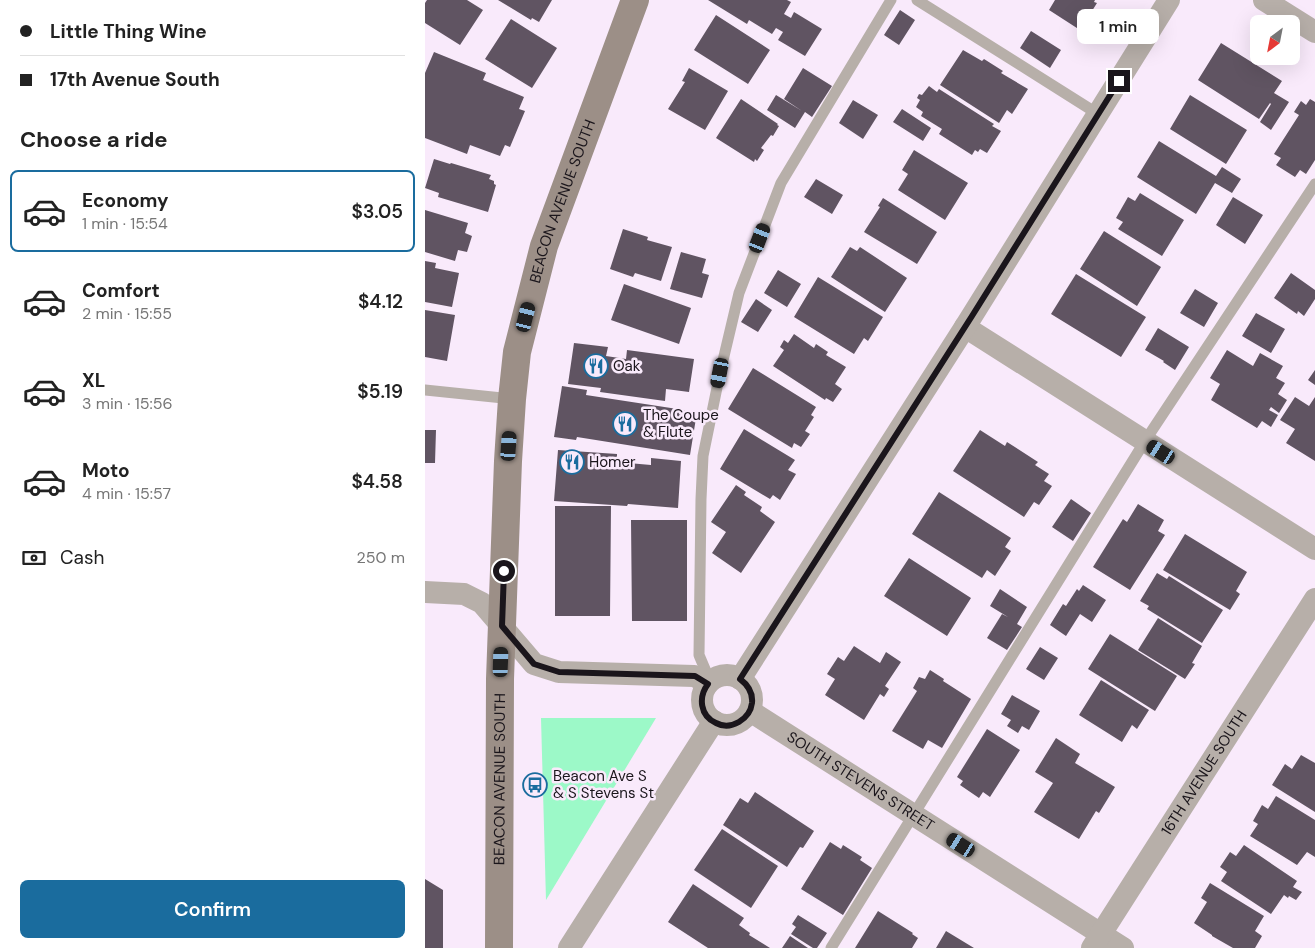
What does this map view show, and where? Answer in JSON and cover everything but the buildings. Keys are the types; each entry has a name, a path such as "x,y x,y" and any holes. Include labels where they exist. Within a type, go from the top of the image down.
{"main road":[{"name":"BEACON AVENUE SOUTH","path":"499,948 500,688 508,461 517,352 544,246 635,0"}],"street":[{"path":"740,679 965,327 1169,0"},
{"path":"1264,0 1314,28"},
{"path":"965,327 1315,549"},
{"path":"425,592 463,594 482,602 534,664 559,672 695,676 709,682"},
{"name":"16TH AVENUE SOUTH","path":"1097,941 1315,599"},
{"path":"728,675 740,679 745,683 750,692 752,701 750,711 744,719 735,724 716,723 708,717 703,709 701,699 703,690 709,682 718,677 728,675"},
{"name":"SOUTH STEVENS STREET","path":"750,711 914,815 1097,941 1123,948"},
{"path":"569,948 713,721"}],"lane":[{"path":"709,682 699,655 703,456 739,293 781,183 891,0"},
{"path":"917,0 1098,114"},
{"path":"831,948 1145,441 1315,184"},
{"path":"425,390 512,399"}],"green space":[{"path":"541,718 656,718 546,900"}],"place":[{"name":"Oak","path":"596,366"},
{"name":"The Coupe & Flute","path":"625,424"},
{"name":"Homer","path":"572,462"},
{"name":"Beacon Ave S & S Stevens St","path":"535,785"}],"route":[{"path":"504,571 502,626 534,664 559,672 695,676 708,684 703,690 701,699 703,709 708,717 716,723 726,725 735,724 744,719 750,711 752,701 750,692 745,683 740,679 972,316 1119,81"}]}
